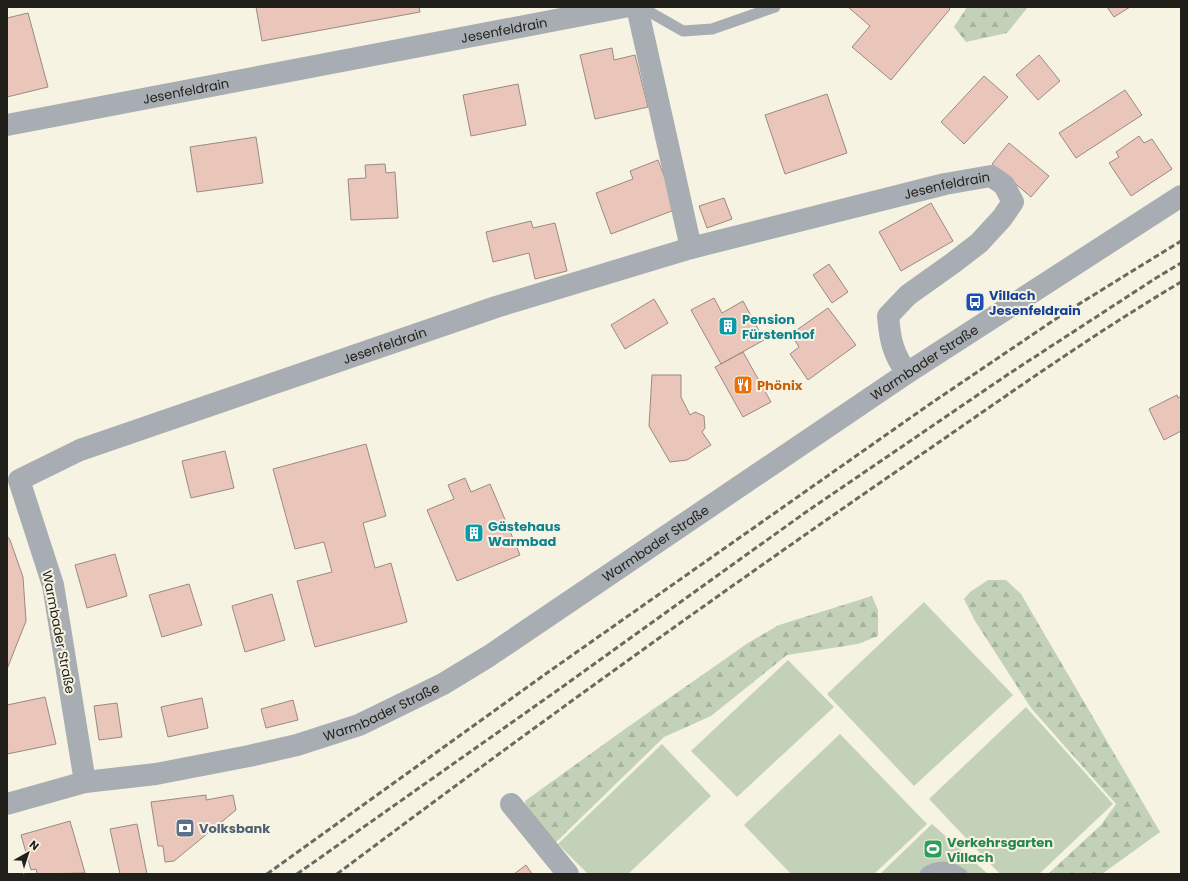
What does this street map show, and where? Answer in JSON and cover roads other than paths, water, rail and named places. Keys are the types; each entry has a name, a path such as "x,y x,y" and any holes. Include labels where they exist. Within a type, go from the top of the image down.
{"street":[{"name":"Jesenfeldrain","path":"7,125 624,7"},
{"path":"637,7 691,248"},
{"name":"Jesenfeldrain","path":"80,450 496,307 691,248 945,184 991,176 1004,185 1013,202 1002,218 979,243 908,295 888,316 890,338 895,354 907,373"},
{"name":"Warmbader Straße","path":"7,804 85,782 156,774 297,745 359,725 443,684 490,656 907,373 1181,196"},
{"name":"Warmbader Straße","path":"80,450 19,480 52,585 85,782"},
{"path":"511,804 568,874"}],"lane":[{"path":"640,7 683,31 712,29 775,7"},
{"path":"925,874 938,868 950,868 962,874"}],"railway":[{"path":"267,874 554,668 930,404 1066,312 1181,241"},
{"path":"297,874 565,685 806,512 1010,373 1181,263"},
{"path":"337,874 545,720 755,570 1038,374 1108,327 1181,282"}],"place":[{"name":"Villach Jesenfeldrain","path":"975,302"},
{"name":"Pension Fürstenhof","path":"728,326"},
{"name":"Phönix","path":"743,385"},
{"name":"Gästehaus Warmbad","path":"474,533"},
{"name":"Volksbank","path":"185,828"},
{"name":"Verkehrsgarten Villach","path":"933,849"}]}
